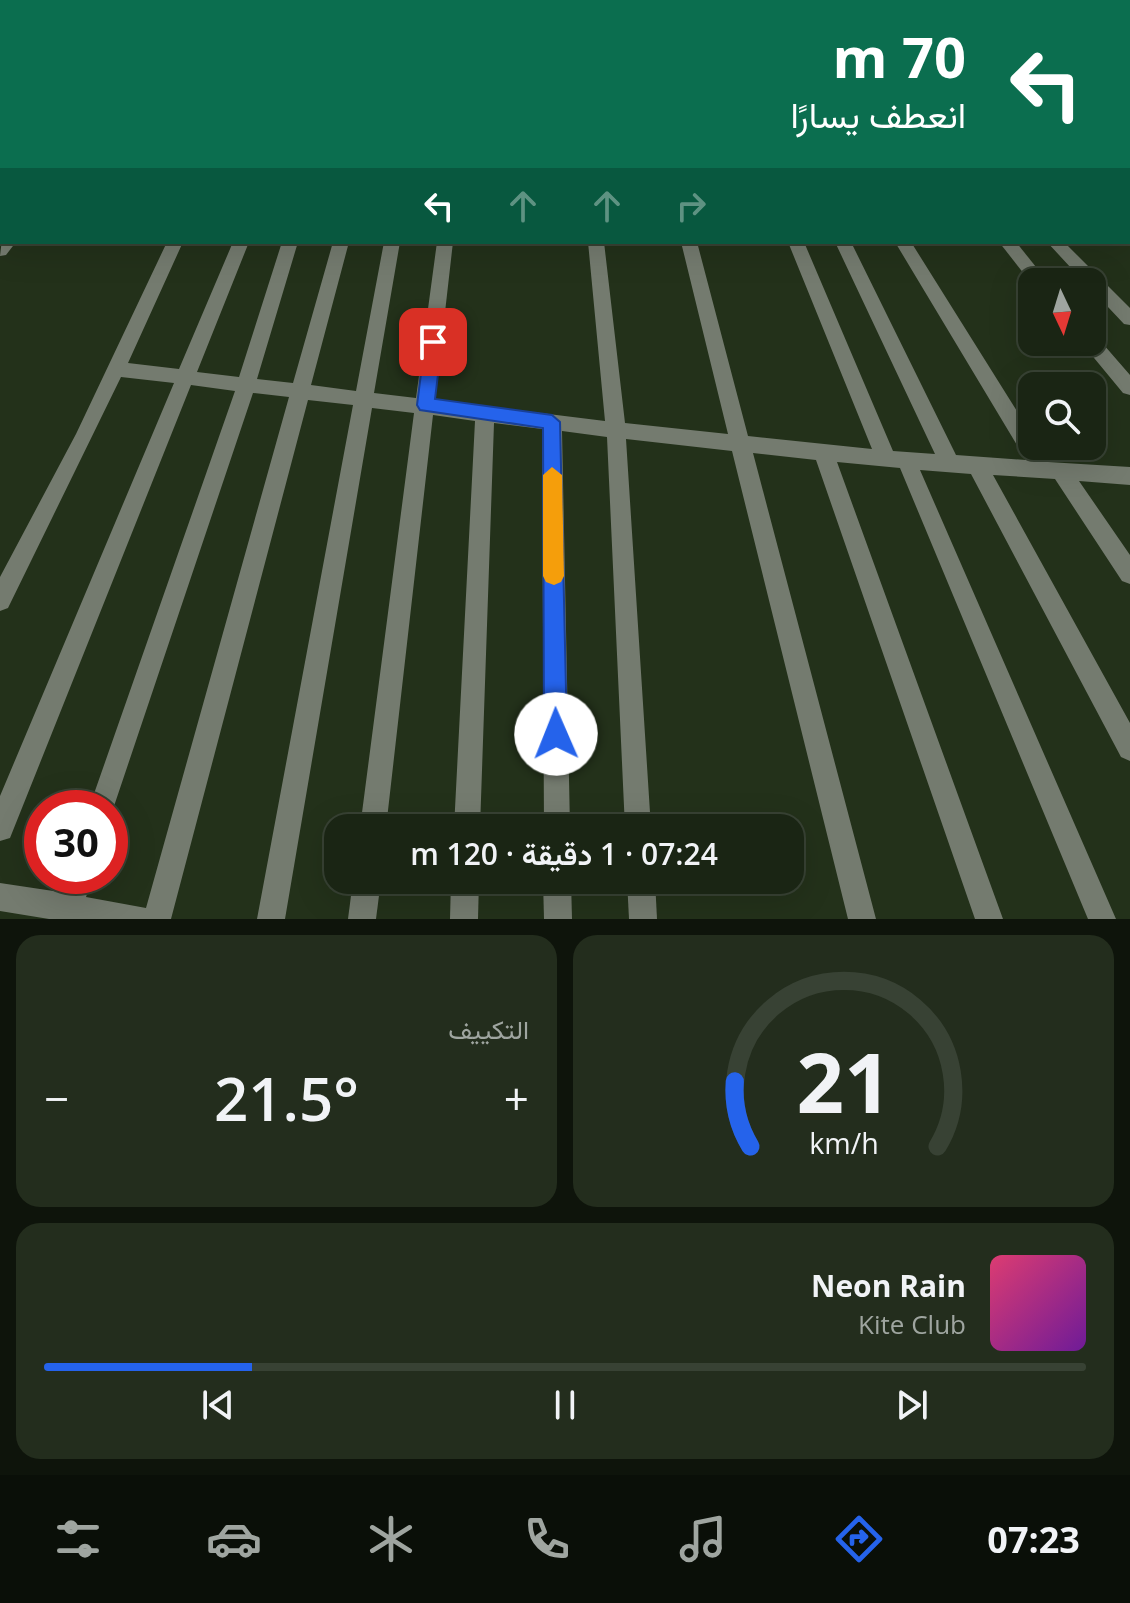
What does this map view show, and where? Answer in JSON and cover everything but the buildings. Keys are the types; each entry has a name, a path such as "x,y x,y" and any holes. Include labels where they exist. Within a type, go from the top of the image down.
{"street":[{"path":"0,600 117,369 174,244"},
{"path":"0,828 240,244"},
{"path":"108,790 246,385 289,244"},
{"path":"157,919 278,485 340,244"},
{"path":"271,919 392,244"},
{"path":"375,814 445,244"},
{"path":"596,244 616,430 637,814"},
{"path":"689,244 862,919"},
{"path":"797,244 1102,919"},
{"path":"844,244 950,464"},
{"path":"904,244 1051,470 1130,574"},
{"path":"1009,244 1028,268"},
{"path":"1057,244 1130,319"},
{"path":"1103,356 1130,388"},
{"path":"117,369 823,452 1130,476"},
{"path":"468,814 485,413"},
{"path":"552,422 557,814"},
{"path":"823,452 989,919"},
{"path":"977,465 1130,748"},
{"path":"66,913 73,894"},
{"path":"362,919 365,894"},
{"path":"464,919 465,894"},
{"path":"557,894 558,919"},
{"path":"642,894 643,919"},
{"path":"0,897 66,913 138,919"}],"slow traffic":[{"path":"552,475 554,576"}],"route":[{"path":"433,342 426,405 552,422 556,734"}]}
